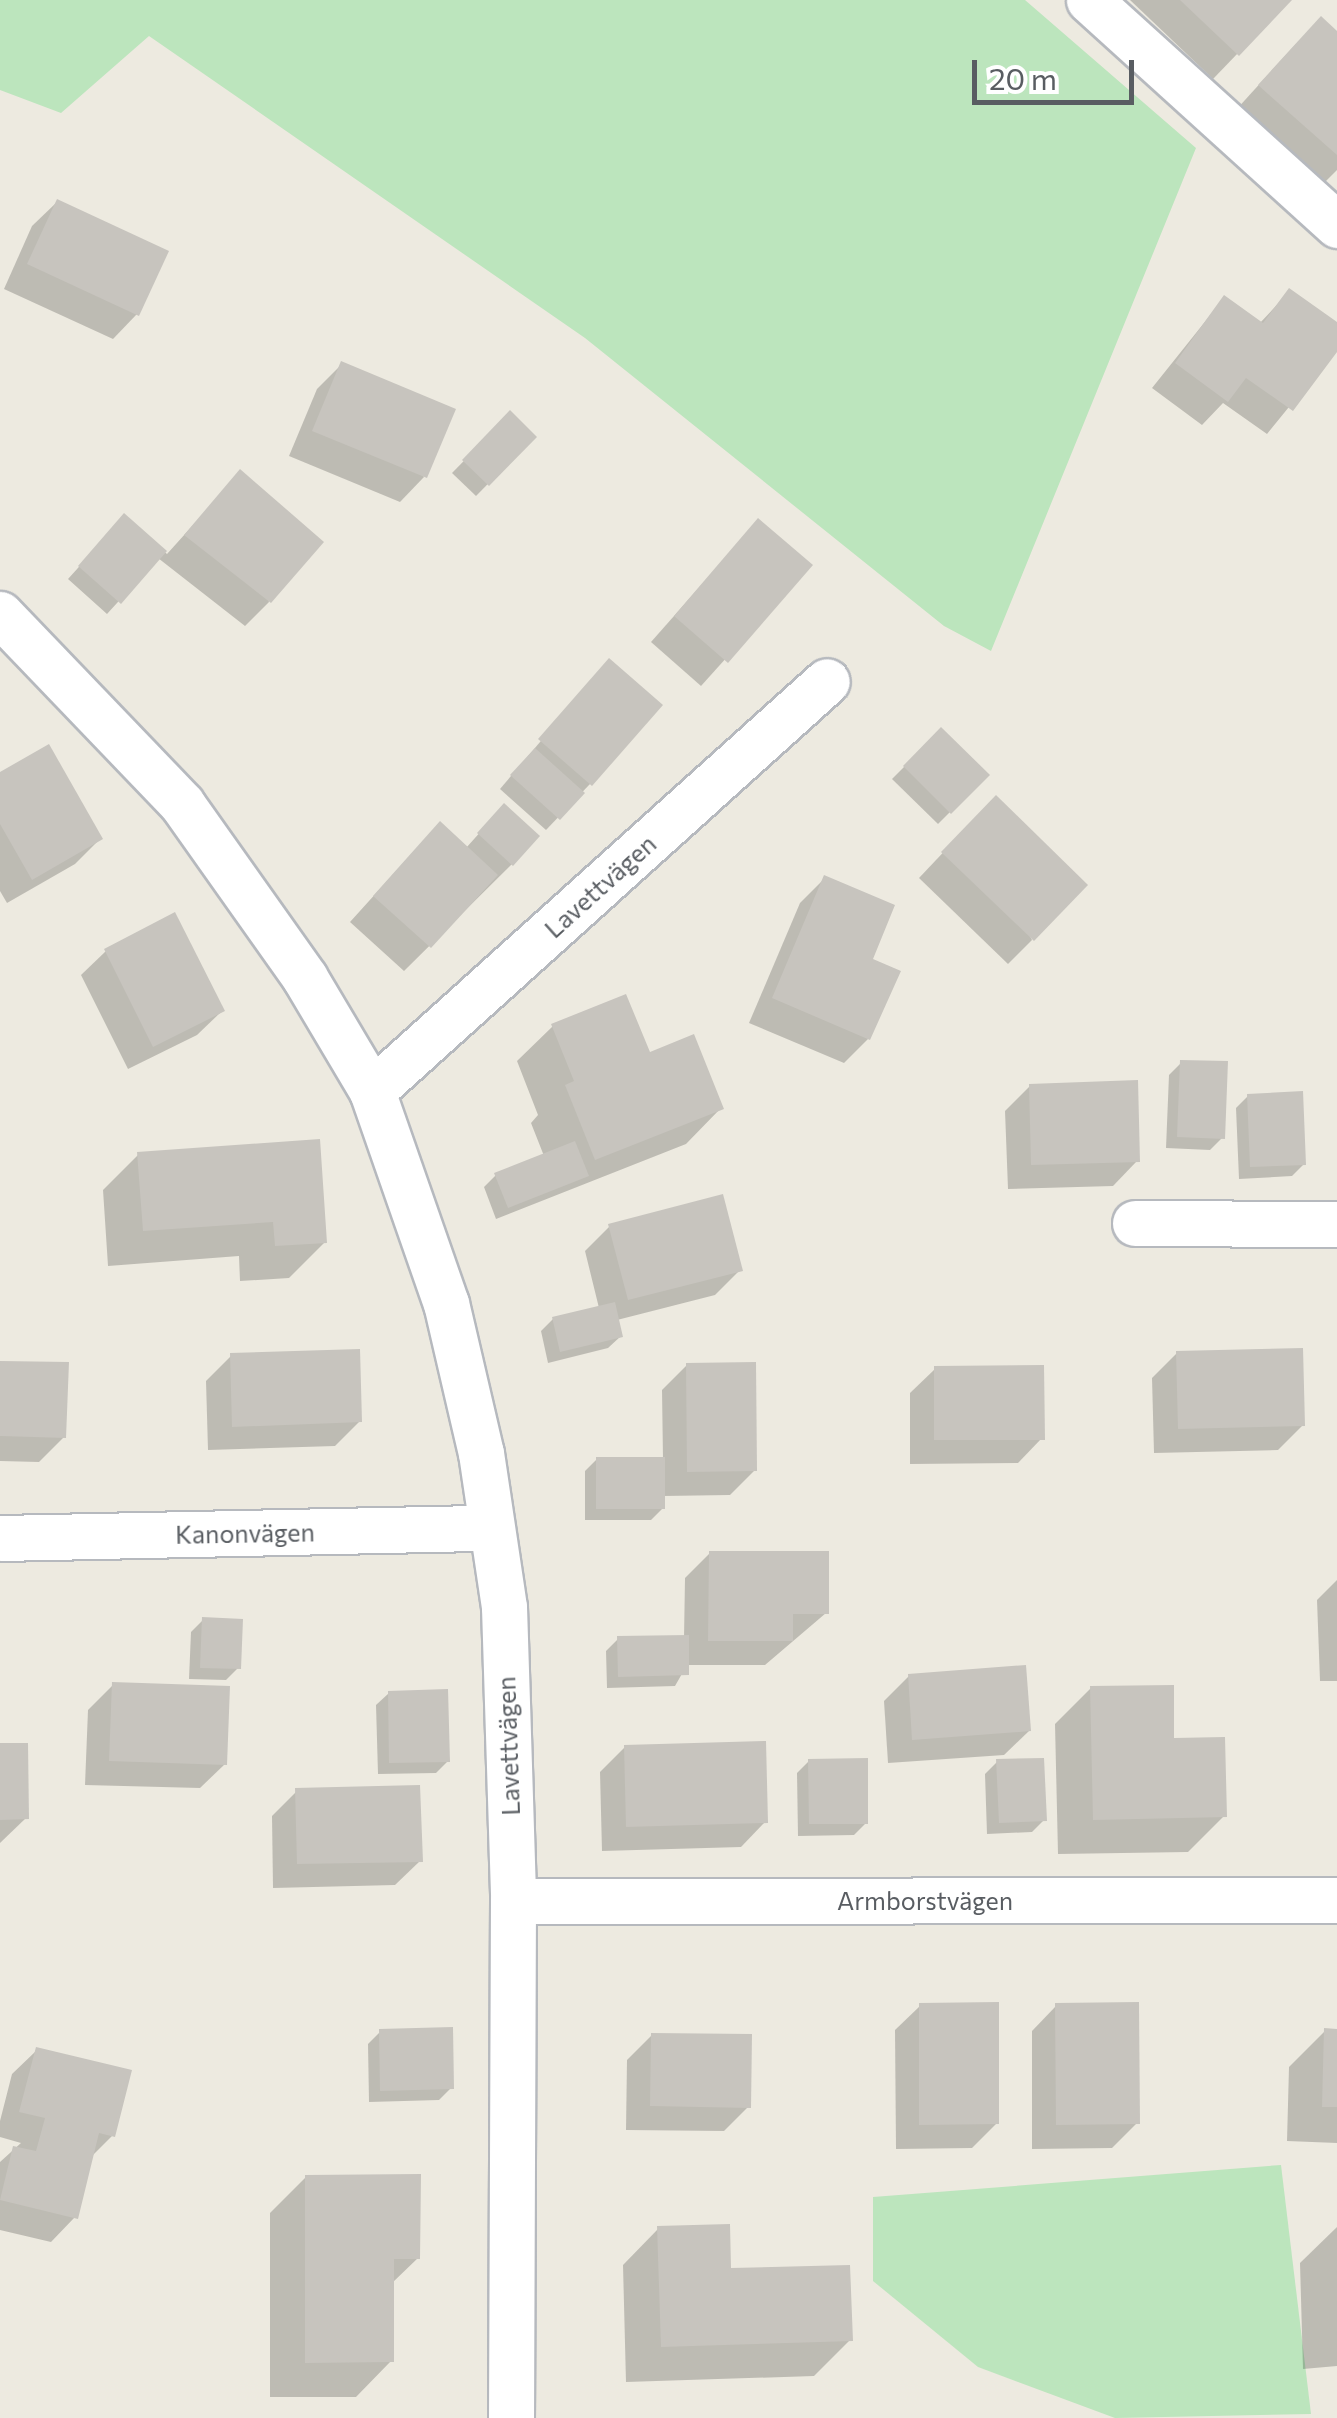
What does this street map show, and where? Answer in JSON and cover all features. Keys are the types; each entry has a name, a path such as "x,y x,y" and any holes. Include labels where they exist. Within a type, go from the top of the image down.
{"street":[{"path":"1089,0 1337,225"},
{"name":"Lavettvägen","path":"0,614 182,804 306,978 372,1092 446,1303 481,1453 504,1607 513,1901 511,2418"},
{"name":"Lavettvägen","path":"372,1092 827,681"},
{"path":"1135,1223 1337,1224"},
{"name":"Kanonvägen","path":"0,1538 490,1528"},
{"name":"Armborstvägen","path":"513,1901 1337,1900"}],"green space":[{"path":"0,0 1025,0 1196,148 991,651 944,626 585,338 149,36 61,113 0,90"},
{"path":"1281,2165 1311,2414 1115,2418 978,2367 873,2281 873,2197"}],"building":[{"path":"1180,0 1292,0 1239,56"},
{"path":"1321,16 1337,31 1337,155 1258,85"},
{"path":"57,199 169,251 139,316 27,264"},
{"path":"1289,288 1337,322 1337,352 1293,411 1246,378 1228,402 1175,363 1224,295 1263,323"},
{"path":"341,361 456,409 427,478 312,431"},
{"path":"510,410 537,437 489,486 462,460"},
{"path":"240,469 324,542 271,603 184,535"},
{"path":"124,513 167,551 121,604 78,566"},
{"path":"758,518 813,565 728,663 674,616"},
{"path":"609,658 663,705 592,786 538,739"},
{"path":"941,727 990,775 951,814 903,766"},
{"path":"49,744 103,839 32,880 0,824 0,772"},
{"path":"535,748 585,793 560,820 510,775"},
{"path":"996,795 1088,885 1034,941 941,852"},
{"path":"504,803 540,836 513,866 477,833"},
{"path":"440,821 498,875 431,948 373,896"},
{"path":"824,875 895,905 873,959 901,971 870,1040 772,998"},
{"path":"175,912 225,1011 153,1047 104,949"},
{"path":"626,994 650,1052 694,1034 724,1109 595,1160 565,1085 574,1081 551,1024"},
{"path":"1180,1060 1228,1061 1225,1139 1177,1137"},
{"path":"1138,1080 1140,1162 1031,1165 1029,1084"},
{"path":"1303,1091 1306,1165 1250,1167 1247,1094"},
{"path":"320,1139 327,1243 275,1246 273,1222 143,1231 137,1152"},
{"path":"575,1141 589,1176 508,1208 494,1173"},
{"path":"723,1194 743,1271 628,1300 608,1224"},
{"path":"615,1302 623,1337 560,1352 552,1317"},
{"path":"1303,1348 1305,1426 1178,1429 1176,1351"},
{"path":"360,1349 362,1422 232,1427 230,1353"},
{"path":"0,1361 69,1362 66,1438 0,1436"},
{"path":"756,1362 757,1471 687,1472 686,1363"},
{"path":"1044,1365 1045,1440 934,1440 934,1366"},
{"path":"596,1457 665,1457 665,1509 596,1509"},
{"path":"709,1551 829,1551 829,1614 793,1614 793,1641 708,1641"},
{"path":"202,1617 243,1619 241,1669 200,1668"},
{"path":"689,1635 689,1675 618,1677 617,1636"},
{"path":"1026,1665 1031,1731 912,1740 908,1674"},
{"path":"112,1682 230,1686 227,1765 109,1761"},
{"path":"1174,1685 1174,1738 1225,1737 1227,1817 1093,1820 1090,1686"},
{"path":"448,1689 450,1762 389,1763 388,1691"},
{"path":"766,1741 768,1823 626,1827 624,1745"},
{"path":"0,1743 28,1743 29,1819 0,1820"},
{"path":"868,1758 868,1824 809,1824 808,1759"},
{"path":"1044,1758 1047,1821 999,1823 996,1759"},
{"path":"420,1785 423,1862 297,1864 295,1788"},
{"path":"999,2002 999,2124 919,2125 919,2003"},
{"path":"1139,2002 1140,2124 1056,2125 1055,2003"},
{"path":"453,2027 454,2089 380,2091 379,2029"},
{"path":"1324,2028 1337,2029 1337,2107 1322,2107"},
{"path":"651,2033 752,2034 751,2108 650,2106"},
{"path":"36,2047 132,2070 115,2137 99,2133 78,2219 0,2200 13,2146 36,2151 45,2118 19,2112"},
{"path":"421,2174 420,2259 394,2259 394,2362 305,2363 305,2175"},
{"path":"730,2224 731,2268 850,2265 853,2341 661,2347 657,2226"}]}
